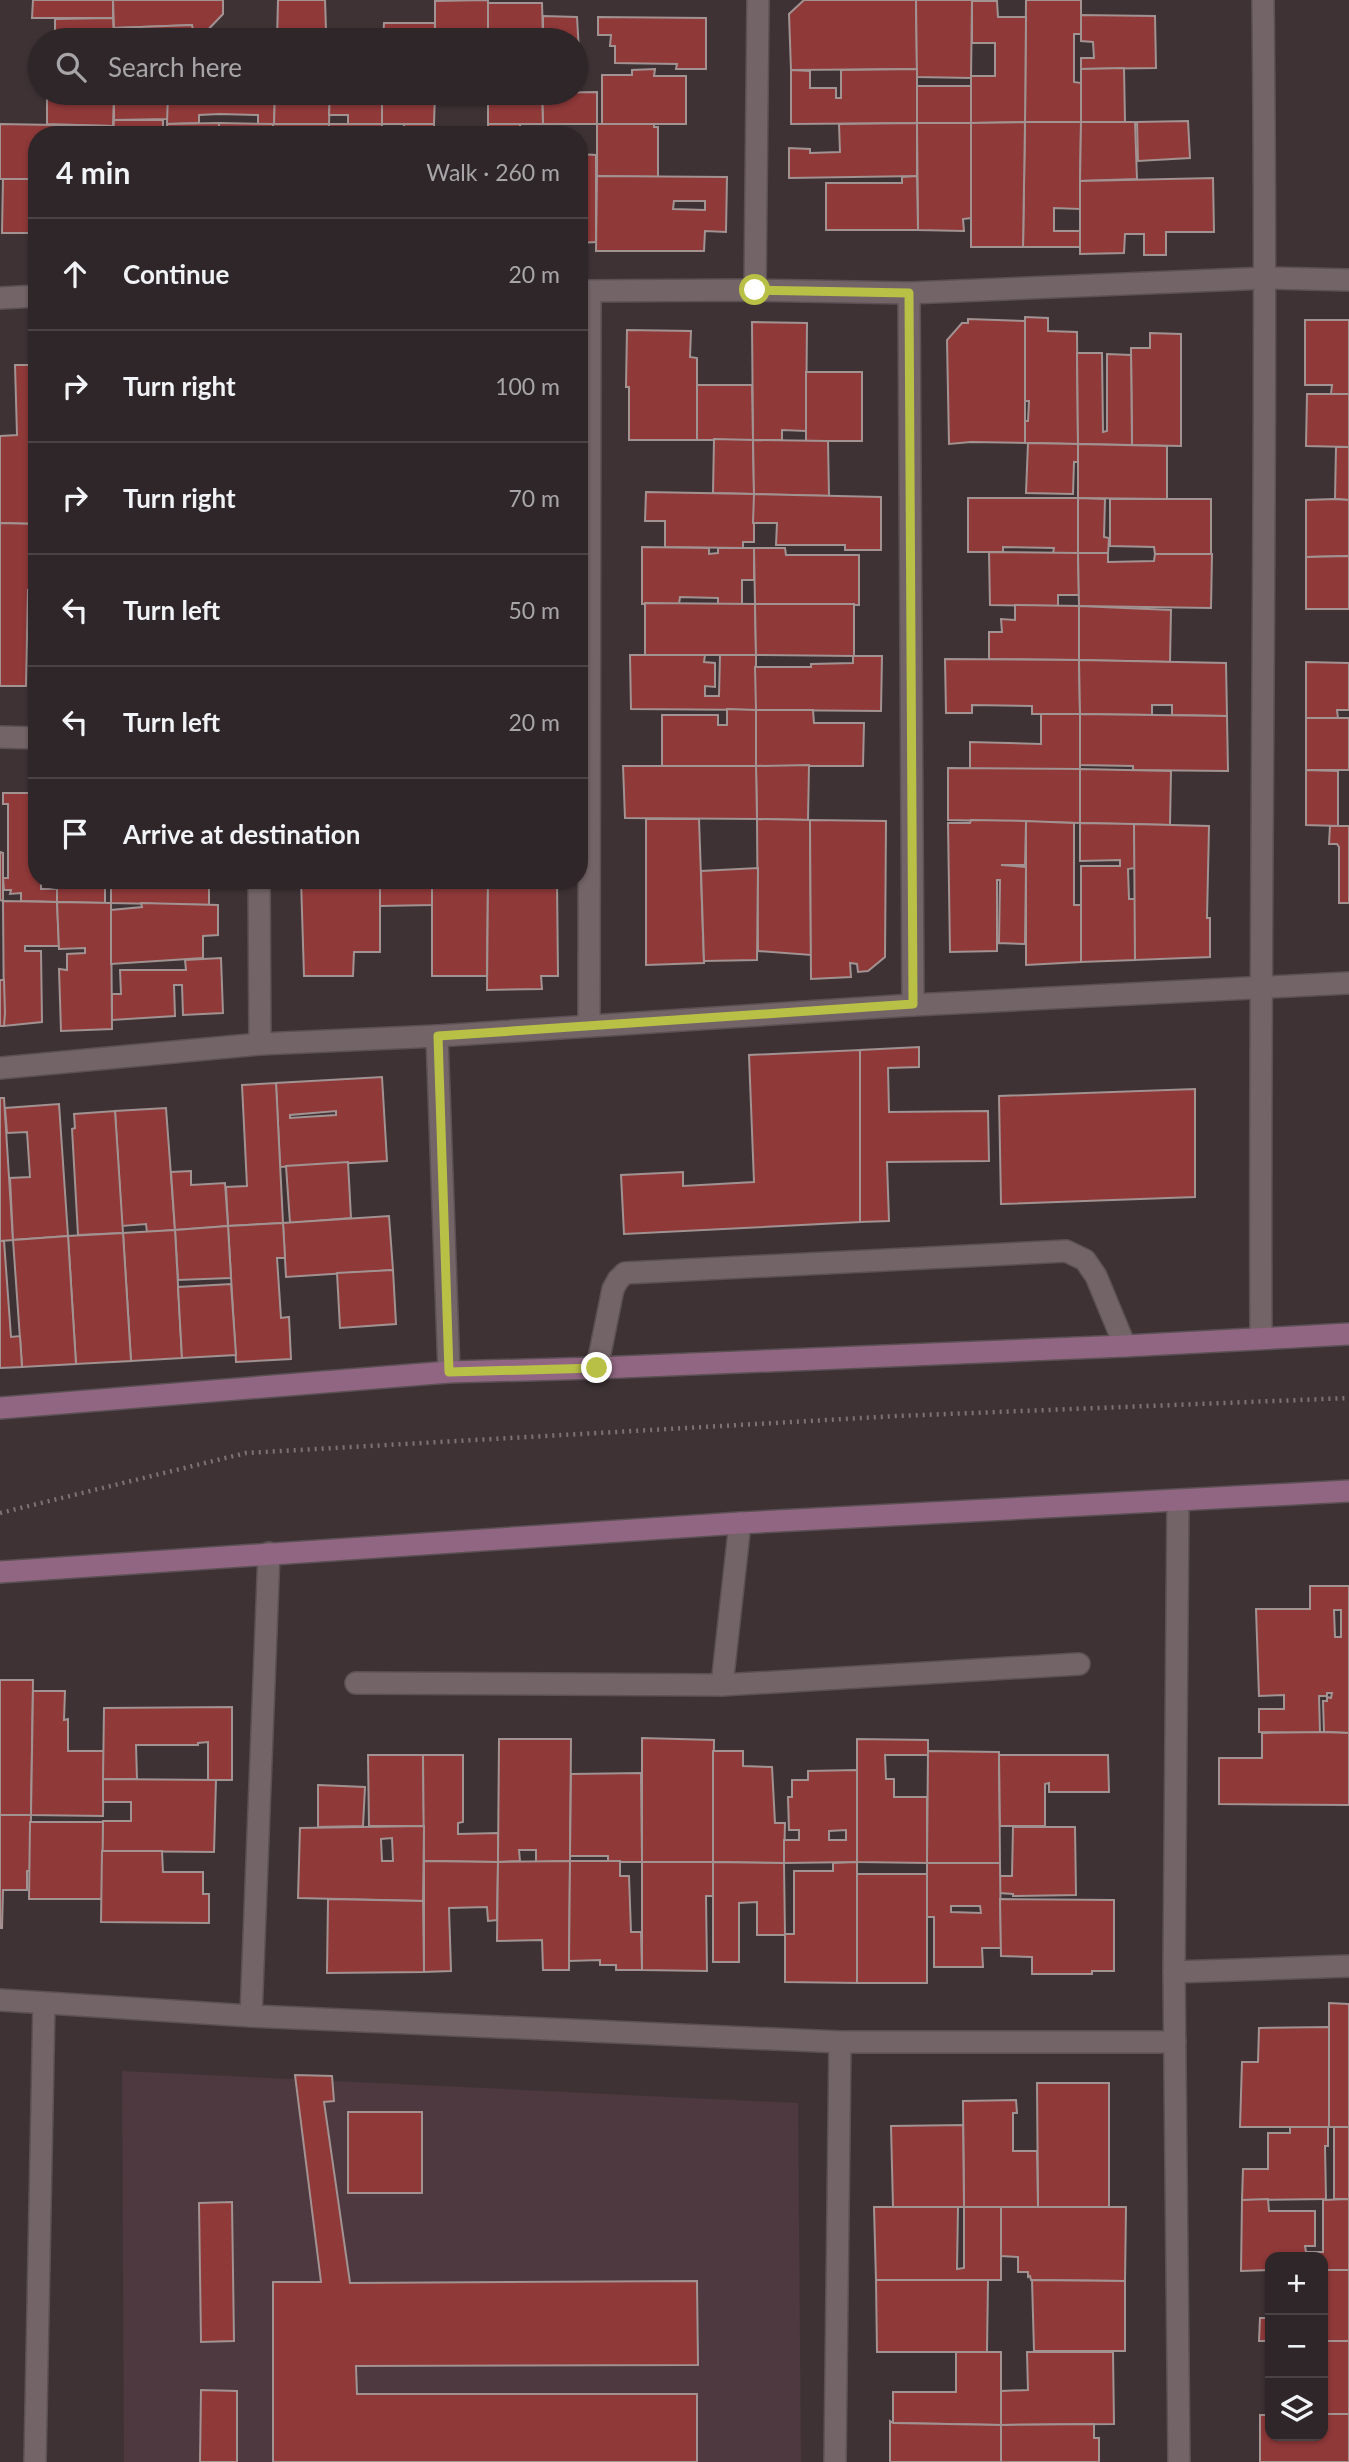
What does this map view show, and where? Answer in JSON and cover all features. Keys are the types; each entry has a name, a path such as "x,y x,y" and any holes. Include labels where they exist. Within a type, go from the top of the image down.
{"street":[{"path":"755,290 758,0"},
{"path":"1261,1338 1260,986 1266,278 1264,0"},
{"path":"588,291 909,293 1266,278 1349,280"},
{"path":"909,293 913,1004"},
{"path":"0,298 28,296"},
{"path":"0,737 28,738"},
{"path":"588,842 589,1026"},
{"path":"259,889 260,1044"},
{"path":"0,1068 260,1044 438,1036 913,1004 1349,984"},
{"path":"438,1036 449,1372"},
{"path":"597,1368 613,1289 625,1273 1066,1251 1085,1260 1096,1276 1125,1346"},
{"path":"0,1408 449,1372 1125,1346 1349,1334"},
{"path":"0,1572 740,1523 1349,1491"},
{"path":"1178,1501 1174,1972 1179,2462"},
{"path":"722,1685 740,1523"},
{"path":"251,2016 269,1553"},
{"path":"356,1683 722,1685 1079,1664"},
{"path":"1174,1972 1349,1966"},
{"path":"0,2000 251,2016 840,2042 1175,2042"},
{"path":"35,2462 44,2003"},
{"path":"835,2462 840,2042"}],"path":[{"path":"0,1513 246,1452 897,1416 1349,1398"}],"shaded area":[{"path":"122,2071 798,2103 801,2462 124,2462"}],"building":[{"path":"33,0 113,0 113,18 32,18"},
{"path":"113,0 223,0 223,14 210,28 192,28 192,25 114,28"},
{"path":"278,0 325,0 326,28 277,28"},
{"path":"488,0 488,28 435,28 435,1"},
{"path":"804,0 916,0 917,69 791,70 789,14"},
{"path":"916,0 972,0 971,78 917,77"},
{"path":"1026,0 1081,0 1081,34 1074,34 1074,82 1081,83 1081,122 1025,122"},
{"path":"972,1 997,1 998,17 1026,17 1025,122 971,123 971,76 995,76 995,43 972,43"},
{"path":"488,3 542,3 543,28 488,28"},
{"path":"1081,15 1155,16 1156,68 1081,69 1081,58 1094,58 1093,42 1081,41"},
{"path":"543,16 577,17 578,28 543,28"},
{"path":"598,17 706,18 706,69 676,69 677,64 615,63 615,46 610,46 611,35 598,35"},
{"path":"113,18 113,28 55,28 55,19"},
{"path":"384,23 435,23 435,28 384,28"},
{"path":"192,25 192,28 114,28"},
{"path":"1124,68 1125,122 1081,122 1081,69"},
{"path":"655,69 654,76 686,76 686,124 602,124 602,75 632,75 632,70"},
{"path":"917,69 917,123 791,124 791,70 810,71 810,88 836,88 836,98 841,98 841,70"},
{"path":"917,86 971,86 971,123 917,123"},
{"path":"588,92 597,92 597,124 543,124 542,105 588,105"},
{"path":"47,105 114,105 113,126 47,124"},
{"path":"114,105 168,105 168,119 114,120"},
{"path":"168,105 275,105 274,124 258,124 258,115 220,114 199,115 199,123 167,124"},
{"path":"275,105 330,105 329,124 274,124"},
{"path":"329,105 382,105 382,124 348,124 348,115 329,115"},
{"path":"382,105 435,105 434,124 382,124"},
{"path":"488,105 542,105 543,124 488,124"},
{"path":"114,120 163,120 163,126 114,126"},
{"path":"1188,121 1190,158 1138,161 1137,122"},
{"path":"1025,122 1081,122 1080,209 1054,208 1054,231 1080,231 1080,247 1023,247"},
{"path":"1025,122 1023,247 971,247 971,123"},
{"path":"1081,122 1135,122 1137,179 1080,181"},
{"path":"219,123 219,126 167,126"},
{"path":"219,123 273,124 273,126 219,126"},
{"path":"917,123 971,123 971,218 963,219 964,231 918,230"},
{"path":"917,123 917,176 789,178 789,148 810,149 810,153 840,152 839,124"},
{"path":"0,124 113,126 28,126 28,179 0,179"},
{"path":"273,124 329,124 329,126"},
{"path":"329,124 382,124 382,126"},
{"path":"434,124 434,126 404,126"},
{"path":"488,124 520,124 520,126"},
{"path":"597,124 654,124 654,127 658,127 658,177 597,176"},
{"path":"588,155 596,155 596,242 588,242"},
{"path":"597,176 727,177 726,232 705,231 704,251 596,251","holes":["674,201 705,201 705,210 673,209"]},
{"path":"917,176 918,230 826,230 826,183 902,183 902,177"},
{"path":"1213,178 1214,232 1166,232 1166,255 1144,255 1144,234 1125,234 1124,253 1080,254 1080,181"},
{"path":"3,179 28,179 28,233 2,233"},
{"path":"1025,317 1048,318 1048,331 1077,332 1078,444 1025,443 1024,421 1028,421 1029,401 1025,401"},
{"path":"968,319 1025,321 1025,443 949,444 947,340 962,323 968,323"},
{"path":"1305,320 1349,320 1349,394 1331,394 1332,385 1305,385"},
{"path":"752,322 807,323 806,431 782,430 782,440 753,440"},
{"path":"627,330 691,331 690,357 697,358 697,440 629,440"},
{"path":"1150,333 1181,334 1181,446 1132,445 1131,348 1150,348"},
{"path":"1077,353 1102,353 1103,432 1107,431 1107,354 1131,355 1132,445 1078,444"},
{"path":"15,365 28,365 28,524 0,523 0,436 17,435"},
{"path":"806,372 862,372 862,441 806,441"},
{"path":"697,385 752,385 753,440 697,440"},
{"path":"1307,394 1349,394 1349,447 1306,446"},
{"path":"714,439 753,440 754,494 713,493"},
{"path":"753,440 828,441 829,496 754,494"},
{"path":"1028,443 1078,444 1078,462 1074,462 1073,494 1026,493"},
{"path":"1078,444 1167,446 1167,499 1078,498"},
{"path":"1336,447 1349,447 1349,500 1335,499"},
{"path":"646,492 754,494 754,542 743,542 743,548 665,547 665,521 645,521"},
{"path":"754,494 881,497 881,550 845,550 845,545 776,545 777,523 753,523"},
{"path":"968,498 1078,498 1078,553 1053,553 1054,548 1003,547 1003,552 968,552"},
{"path":"1078,498 1105,499 1104,537 1109,538 1108,554 1078,553"},
{"path":"1110,499 1211,499 1211,554 1155,554 1154,547 1110,546"},
{"path":"1306,500 1349,500 1349,556 1306,557"},
{"path":"0,523 28,524 26,686 0,686"},
{"path":"642,547 709,548 709,554 718,553 718,548 754,548 754,580 742,580 742,604 718,604 718,598 680,597 679,604 642,604"},
{"path":"754,548 785,548 786,555 859,555 859,605 755,604"},
{"path":"989,552 1078,553 1079,595 1058,595 1058,606 990,605"},
{"path":"1078,553 1108,553 1108,562 1154,561 1155,554 1212,554 1211,608 1079,606"},
{"path":"1349,556 1349,609 1306,609 1306,557"},
{"path":"645,603 755,604 756,655 645,655"},
{"path":"755,604 854,604 854,656 756,655"},
{"path":"1015,605 1079,606 1079,660 989,659 989,632 1002,632 1001,619 1015,620"},
{"path":"1079,606 1171,610 1170,662 1079,660"},
{"path":"630,655 705,655 704,662 715,663 715,687 705,686 705,696 719,696 720,655 756,655 756,710 631,709"},
{"path":"853,656 882,656 881,711 756,710 755,667 811,667 811,664 853,663"},
{"path":"945,659 1079,660 1080,714 1032,714 1032,706 972,705 972,713 946,713"},
{"path":"1079,660 1226,663 1227,716 1172,715 1172,705 1152,705 1152,715 1080,714"},
{"path":"1306,662 1349,663 1349,710 1337,710 1338,718 1306,718"},
{"path":"727,709 756,710 756,766 662,766 662,715 718,715 718,725 727,725"},
{"path":"756,710 813,710 814,723 864,723 863,766 756,766"},
{"path":"1041,714 1080,714 1080,769 970,769 970,742 1041,744"},
{"path":"1080,714 1227,716 1228,771 1133,770 1133,766 1080,765"},
{"path":"1306,718 1349,718 1349,770 1306,770"},
{"path":"809,765 808,820 757,819 756,766"},
{"path":"623,766 756,766 757,819 625,818"},
{"path":"948,768 1080,769 1080,823 948,820"},
{"path":"1080,769 1171,771 1170,825 1080,823"},
{"path":"1306,770 1338,771 1338,826 1306,825"},
{"path":"3,793 28,793 28,889 58,889 57,902 21,901 21,893 10,894 11,890 4,890 3,878 8,878 8,804 3,804"},
{"path":"646,819 699,819 704,963 646,965"},
{"path":"757,819 810,820 811,955 758,951"},
{"path":"810,820 886,821 885,957 868,971 858,972 857,964 850,963 851,977 811,979"},
{"path":"971,820 1026,821 1025,865 1001,865 1026,867 1025,944 999,943 1000,880 997,880 997,951 950,952 948,823 970,823"},
{"path":"1026,821 1074,823 1074,905 1081,905 1081,962 1026,965"},
{"path":"1080,823 1134,824 1135,868 1128,869 1129,899 1135,899 1135,960 1081,962 1081,866 1120,866 1120,860 1080,861"},
{"path":"1134,824 1209,826 1207,918 1210,918 1210,957 1135,960"},
{"path":"1330,826 1349,826 1349,903 1339,903 1339,847 1337,844 1329,844"},
{"path":"0,852 3,853 3,901 0,900"},
{"path":"758,868 757,960 704,961 701,871"},
{"path":"57,889 105,889 105,903 57,902"},
{"path":"111,889 209,889 209,905 111,903"},
{"path":"301,889 380,889 380,952 354,952 353,976 304,976"},
{"path":"380,889 432,889 432,905 380,906"},
{"path":"432,889 488,889 487,976 432,976"},
{"path":"488,889 557,889 558,976 541,976 542,989 487,990"},
{"path":"3,901 57,902 59,946 25,946 25,951 41,951 42,1022 4,1026"},
{"path":"57,902 111,903 112,1029 61,1031 59,969 67,970 67,954 85,953 85,948 59,949"},
{"path":"141,903 218,905 218,935 203,936 203,958 111,964 111,910 142,907"},
{"path":"221,958 223,1013 183,1015 182,985 174,985 175,1016 112,1020 112,994 121,994 120,970 186,970 185,960"},
{"path":"0,980 4,980 4,1026 0,1026"},
{"path":"919,1047 919,1067 888,1068 889,1112 988,1111 989,1161 887,1162 889,1221 860,1222 860,1050"},
{"path":"860,1050 860,1222 624,1234 621,1175 683,1172 683,1186 754,1182 749,1055"},
{"path":"382,1077 387,1161 280,1167 276,1083","holes":["336,1111 336,1115 290,1118 290,1115"]},
{"path":"276,1083 283,1223 228,1226 226,1187 247,1186 242,1085"},
{"path":"1195,1089 1195,1197 1001,1204 999,1096"},
{"path":"0,1098 4,1098 13,1240 0,1241"},
{"path":"59,1104 68,1236 13,1240 10,1178 30,1177 27,1132 7,1133 5,1108"},
{"path":"166,1108 175,1230 147,1232 146,1224 122,1226 115,1111"},
{"path":"115,1111 123,1233 78,1235 72,1129 75,1128 74,1114"},
{"path":"348,1162 351,1218 290,1223 286,1166"},
{"path":"191,1171 191,1185 225,1183 228,1226 175,1230 171,1172"},
{"path":"389,1216 393,1270 286,1277 283,1223"},
{"path":"283,1223 285,1258 277,1258 281,1318 289,1317 291,1359 236,1362 228,1226"},
{"path":"228,1226 231,1278 178,1280 175,1230"},
{"path":"175,1230 182,1358 131,1361 123,1233"},
{"path":"123,1233 131,1361 76,1364 68,1236"},
{"path":"68,1236 76,1364 22,1367 13,1240"},
{"path":"0,1241 4,1241 11,1337 20,1336 22,1367 0,1368"},
{"path":"393,1270 396,1324 340,1328 337,1273"},
{"path":"231,1284 236,1355 182,1358 178,1287"},
{"path":"1310,1586 1349,1586 1349,1733 1324,1732 1323,1701 1327,1701 1327,1697 1331,1698 1332,1693 1319,1696 1320,1733 1259,1732 1259,1709 1284,1709 1284,1695 1259,1696 1256,1609 1310,1609","holes":["1334,1610 1341,1610 1341,1637 1335,1637"]},
{"path":"0,1680 33,1680 31,1815 0,1815"},
{"path":"33,1691 65,1691 64,1720 68,1719 68,1751 104,1751 103,1816 31,1815"},
{"path":"232,1707 232,1780 208,1780 208,1742 198,1745 136,1745 137,1779 103,1779 104,1708"},
{"path":"1262,1733 1349,1733 1349,1805 1219,1804 1219,1758 1262,1758"},
{"path":"642,1738 714,1740 713,1862 642,1862"},
{"path":"499,1739 571,1739 570,1861 536,1862 536,1850 519,1850 520,1861 498,1862"},
{"path":"857,1739 928,1740 928,1755 885,1755 886,1779 894,1779 894,1797 927,1797 927,1863 857,1862"},
{"path":"713,1751 743,1751 743,1766 772,1767 775,1823 785,1823 784,1863 713,1862"},
{"path":"928,1751 999,1752 1000,1863 927,1863"},
{"path":"368,1755 423,1755 424,1826 369,1826"},
{"path":"423,1755 463,1755 463,1822 458,1823 458,1834 498,1833 498,1862 424,1861"},
{"path":"999,1755 1108,1755 1109,1792 1049,1792 1049,1783 1045,1784 1045,1826 1000,1826"},
{"path":"857,1770 857,1862 784,1863 784,1840 799,1840 799,1830 789,1830 788,1797 792,1797 792,1780 808,1780 808,1771","holes":["846,1830 846,1840 829,1840 829,1831"]},
{"path":"641,1773 642,1862 608,1862 608,1856 570,1856 571,1774"},
{"path":"103,1779 216,1780 214,1852 102,1851 103,1821 131,1821 131,1802 103,1802"},
{"path":"318,1785 365,1787 363,1826 318,1827"},
{"path":"0,1815 31,1815 27,1890 3,1890 2,1928 0,1928"},
{"path":"30,1822 103,1822 102,1899 29,1899"},
{"path":"424,1826 423,1901 298,1898 300,1828","holes":["392,1838 393,1861 382,1861 381,1839"]},
{"path":"1013,1827 1075,1827 1076,1895 1013,1896 1000,1893 1000,1876 1012,1876"},
{"path":"102,1851 162,1851 163,1872 203,1872 203,1894 209,1894 209,1923 101,1922"},
{"path":"424,1861 498,1862 497,1920 488,1921 487,1907 449,1908 451,1971 424,1972"},
{"path":"570,1861 569,1970 543,1970 542,1940 497,1941 498,1862"},
{"path":"570,1861 620,1861 620,1876 629,1876 631,1932 641,1932 642,1970 616,1970 616,1965 600,1965 600,1960 569,1961"},
{"path":"642,1862 713,1862 713,1896 706,1896 707,1971 642,1970"},
{"path":"713,1862 784,1863 785,1935 757,1935 757,1902 739,1903 739,1962 713,1962"},
{"path":"857,1862 857,1983 785,1982 785,1934 794,1934 794,1871 833,1871 833,1863"},
{"path":"927,1863 1000,1863 1001,1948 982,1948 983,1967 934,1967 934,1917 927,1917","holes":["951,1906 980,1906 981,1913 951,1912"]},
{"path":"857,1874 927,1874 927,1983 857,1983"},
{"path":"328,1899 423,1901 424,1972 327,1973"},
{"path":"1000,1899 1114,1900 1114,1971 1092,1971 1092,1974 1032,1974 1032,1957 1001,1956"},
{"path":"1329,2003 1349,2004 1349,2127 1329,2127"},
{"path":"1329,2027 1329,2127 1240,2127 1242,2062 1258,2062 1259,2028"},
{"path":"295,2075 332,2076 334,2101 324,2102 350,2283 697,2281 698,2365 356,2366 357,2394 697,2394 697,2462 273,2462 273,2282 321,2282"},
{"path":"1037,2083 1109,2083 1109,2207 1038,2207"},
{"path":"1016,2100 1017,2113 1013,2113 1013,2151 1037,2151 1038,2207 964,2207 963,2101"},
{"path":"348,2112 422,2112 422,2193 348,2193"},
{"path":"963,2125 964,2207 893,2207 891,2126"},
{"path":"1290,2127 1328,2127 1328,2146 1325,2146 1326,2199 1242,2200 1243,2169 1268,2169 1268,2133 1290,2133"},
{"path":"1334,2127 1349,2127 1349,2199 1334,2199"},
{"path":"1268,2199 1269,2211 1315,2211 1315,2246 1305,2246 1306,2252 1265,2252 1265,2270 1241,2271 1242,2200"},
{"path":"1349,2199 1349,2270 1328,2270 1328,2252 1323,2252 1323,2200"},
{"path":"232,2202 234,2341 201,2342 199,2203"},
{"path":"874,2207 958,2207 957,2269 964,2268 964,2207 1001,2207 1001,2280 876,2280"},
{"path":"1001,2207 1126,2207 1125,2281 1031,2280 1028,2272 1018,2272 1018,2257 1001,2256"},
{"path":"1328,2270 1349,2270 1349,2341 1328,2341"},
{"path":"876,2280 988,2280 987,2352 877,2352"},
{"path":"1032,2280 1125,2281 1125,2351 1034,2351"},
{"path":"1260,2318 1265,2318 1265,2341 1259,2341"},
{"path":"1328,2341 1349,2341 1349,2414 1328,2414"},
{"path":"956,2352 1001,2352 1001,2425 893,2423 893,2392 956,2392"},
{"path":"1027,2352 1113,2352 1114,2424 1001,2425 1001,2391 1028,2390"},
{"path":"201,2390 237,2391 237,2462 200,2462"},
{"path":"1328,2414 1349,2414 1349,2462 1260,2462 1260,2415 1265,2415 1265,2441 1328,2441"},
{"path":"890,2421 1001,2425 1001,2462 890,2462"},
{"path":"1094,2424 1094,2438 1099,2438 1099,2462 1001,2462 1001,2425"}],"route":[{"path":"597,1368 449,1372 438,1036 913,1004 909,293 755,290"}]}
